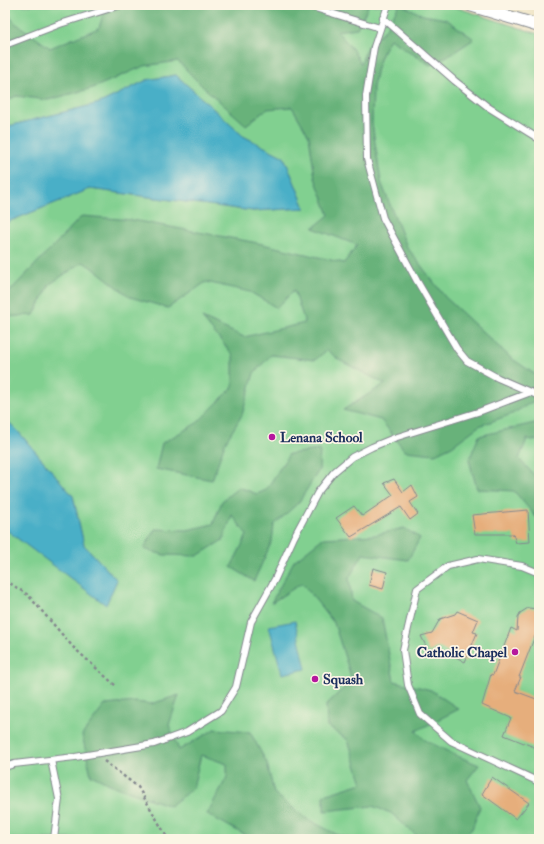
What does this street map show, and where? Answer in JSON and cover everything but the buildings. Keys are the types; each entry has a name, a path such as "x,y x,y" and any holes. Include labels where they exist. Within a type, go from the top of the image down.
{"street":[{"path":"470,5 539,26"}],"lane":[{"path":"5,45 60,24 122,5"},
{"path":"306,5 380,28"},
{"path":"388,5 374,47 366,96 367,158 382,218 457,349 467,361 498,378 539,396"},
{"path":"383,18 455,81 488,106 539,139"},
{"path":"5,767 14,764 94,754 154,744 187,732 221,711 236,687 251,622 275,579 294,537 318,492 334,472 352,457 394,438 481,411 531,392"},
{"path":"539,573 522,566 478,559 448,566 417,589 403,650 408,684 420,714 451,741 539,782"},
{"path":"51,760 59,800 54,839"}],"path":[{"path":"5,580 28,595 73,647 118,686"},
{"path":"94,754 138,787 168,839"}],"green space":[{"name":"Lenana School","path":"5,5 449,5 539,34 539,839 5,839 5,529 106,604 117,580 84,545 73,496 16,429 5,419 5,223 90,189 253,211 305,208 284,157 243,136 176,75 147,80 100,103 5,127"},
{"path":"106,5 368,5 357,28 337,31 353,50 361,64 367,46 385,30 399,5 423,15 446,19 474,39 453,53 430,65 390,39 383,51 377,68 373,87 372,123 381,182 407,247 445,297 511,358 539,377 539,398 512,414 479,426 452,446 435,454 405,451 381,420 343,410 385,384 339,360 327,350 315,360 271,355 254,373 242,415 225,443 212,480 156,469 162,443 197,423 233,387 233,355 202,318 244,337 305,323 294,290 277,308 250,292 206,282 168,308 130,297 83,262 50,284 34,315 5,317 5,307 11,290 82,216 132,220 258,243 344,263 357,245 313,228 329,215 315,178 309,136 292,107 267,109 246,125 201,85 178,61 144,66 93,88 48,100 16,96 5,102 5,10 14,22 50,48 99,28"},
{"path":"539,422 539,441 527,439 519,459 539,480 539,518 536,517 514,491 477,489 469,460 479,436"},
{"path":"320,450 319,470 299,502 274,525 272,541 254,581 231,567 247,535 232,515 223,540 197,556 164,555 144,549 155,529 187,530 213,524 222,501 239,487 257,494 266,490 289,454"},
{"path":"404,528 420,538 408,560 363,554 349,578 352,601 382,618 394,681 431,690 459,709 416,731 425,740 479,765 467,780 480,807 472,829 460,839 418,839 418,837 391,813 372,806 324,811 324,795 362,783 348,740 327,726 326,705 352,680 334,623 302,583 271,603 294,561 323,538 375,535"},
{"path":"179,695 169,725 179,750 215,729 250,732 267,763 274,793 307,819 336,834 352,839 252,839 207,814 227,777 227,764 201,755 193,788 170,806 116,787 91,775 82,735 105,705 135,702 151,704"}],"water":[{"path":"176,75 243,136 284,157 305,208 253,211 90,189 5,223 5,127 100,103 147,80"},
{"path":"5,419 16,429 73,496 84,545 117,580 106,605 5,529"},
{"path":"295,621 306,669 282,674 269,626"}],"place":[{"name":"Lenana School","path":"272,437"},
{"name":"Catholic Chapel","path":"515,652"},
{"name":"Squash","path":"315,679"}]}
